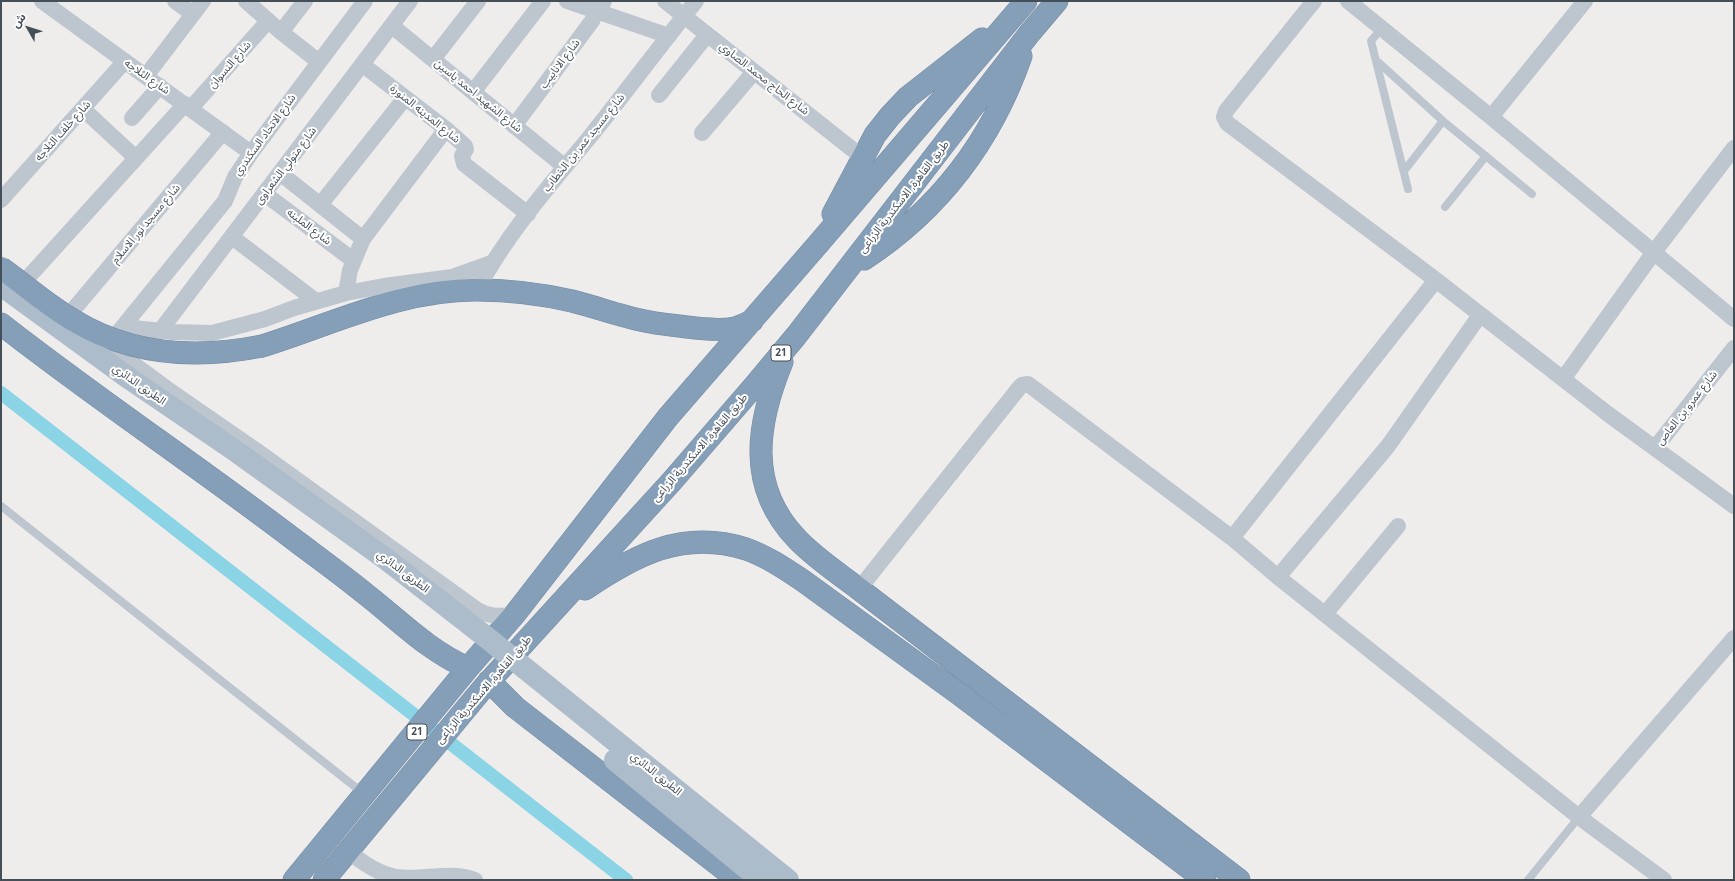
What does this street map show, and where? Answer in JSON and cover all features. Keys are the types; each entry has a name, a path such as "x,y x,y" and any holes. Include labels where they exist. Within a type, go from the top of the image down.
{"highway":[{"name":"21","path":"294,880 515,614 668,417 1026,1"},
{"name":"طريق القاهرة, الاسكندرية الزراعى","path":"324,880 487,684 672,482 796,336 1029,34 1057,1"},
{"path":"819,243 862,157 879,130 908,97 977,42 1009,21"},
{"path":"846,270 878,250 908,226 936,200 961,171 983,139 1001,106 1029,34"},
{"path":"1,266 72,320 99,334 124,343 158,351 188,354 220,352 262,346 399,300 444,292 477,290 506,291 552,297 644,321 689,327 716,330 735,328 752,321"},
{"path":"1,324 113,409 234,493 362,591 410,632 445,657 467,670"},
{"path":"796,336 783,359 773,384 760,438 761,465 766,486 780,517 797,539 859,589 1239,880"},
{"path":"551,613 599,579 624,564 653,550 684,543 716,543 746,549 775,562 802,580 959,694 1205,880"},
{"path":"959,694 973,675"},
{"path":"487,684 738,880"}],"main road":[{"name":"الطريق الدائري","path":"1,285 130,379 243,457 402,571 788,880"},
{"name":"الطريق الدائري","path":"1,303 115,386 344,546 410,595 550,707 761,880"}],"street":[{"name":"شارع الثلاجه","path":"42,1 251,153"},
{"path":"175,1 193,14"},
{"path":"146,76 203,1"},
{"path":"246,1 281,32 319,62"},
{"path":"281,32 305,1"},
{"name":"شارع الاتحاد السكندري","path":"108,345 225,201 235,177 251,153 365,1"},
{"name":"شارع متولي الشعراوى","path":"160,331 410,1"},
{"path":"433,59 478,1"},
{"path":"473,92 543,1"},
{"path":"568,1 600,6 669,36"},
{"name":"شارع الحاج محمد الصاوي","path":"665,1 862,157"},
{"name":"شارع مسجد عمر بن الخطاب","path":"477,290 491,263 514,230 696,1"},
{"path":"1314,1 1226,111 1224,117 1230,126 1436,280 1563,379 1734,506"},
{"path":"1348,1 1491,117 1734,319"},
{"path":"1491,117 1585,1"},
{"name":"شارع الانابيب","path":"514,126 592,21 600,6"},
{"name":"شارع النسوان","path":"24,282 136,158 188,106 268,21"},
{"name":"شارع الشهيد احمد ياسين","path":"392,26 565,167"},
{"path":"659,95 707,35"},
{"name":"شارع خلف الثلاجه","path":"1,200 125,61"},
{"name":"شارع المدينه المنورة","path":"363,65 446,129 465,146 466,149 462,156 464,164 528,214"},
{"path":"702,133 754,72"},
{"path":"132,118 160,86"},
{"path":"320,205 405,98"},
{"path":"83,109 136,158"},
{"path":"346,293 353,260 363,239 446,129"},
{"name":"شارع مسجد نور الاسلام","path":"68,316 223,132"},
{"path":"1563,379 1654,252 1734,148"},
{"path":"280,173 363,239"},
{"name":"شارع الملبنه","path":"265,194 353,260"},
{"path":"232,237 316,301"},
{"path":"123,327 160,331 212,333 265,319 316,301 346,293 384,286 452,277 491,263"},
{"path":"1,266 166,388 260,453 476,609 492,616 515,614"},
{"path":"1232,538 1436,280"},
{"path":"1278,577 1388,446 1480,315"},
{"name":"شارع عمرو بن العاص","path":"1655,448 1734,348"},
{"path":"859,589 1019,388 1025,384 1031,386 1232,538 1278,577 1579,817 1664,880"},
{"path":"1325,614 1398,526"},
{"path":"1579,817 1734,638"},
{"path":"347,851 374,870 397,877 461,877 475,880"}],"lane":[{"path":"1382,28 1371,41 1378,62 1408,189"},
{"path":"1378,62 1443,121 1532,194"},
{"path":"1404,171 1443,121"},
{"path":"1445,207 1486,156"},
{"path":"1,506 366,792"},
{"path":"1528,880 1579,817"}],"waterway":[{"path":"1,393 626,880"}]}
